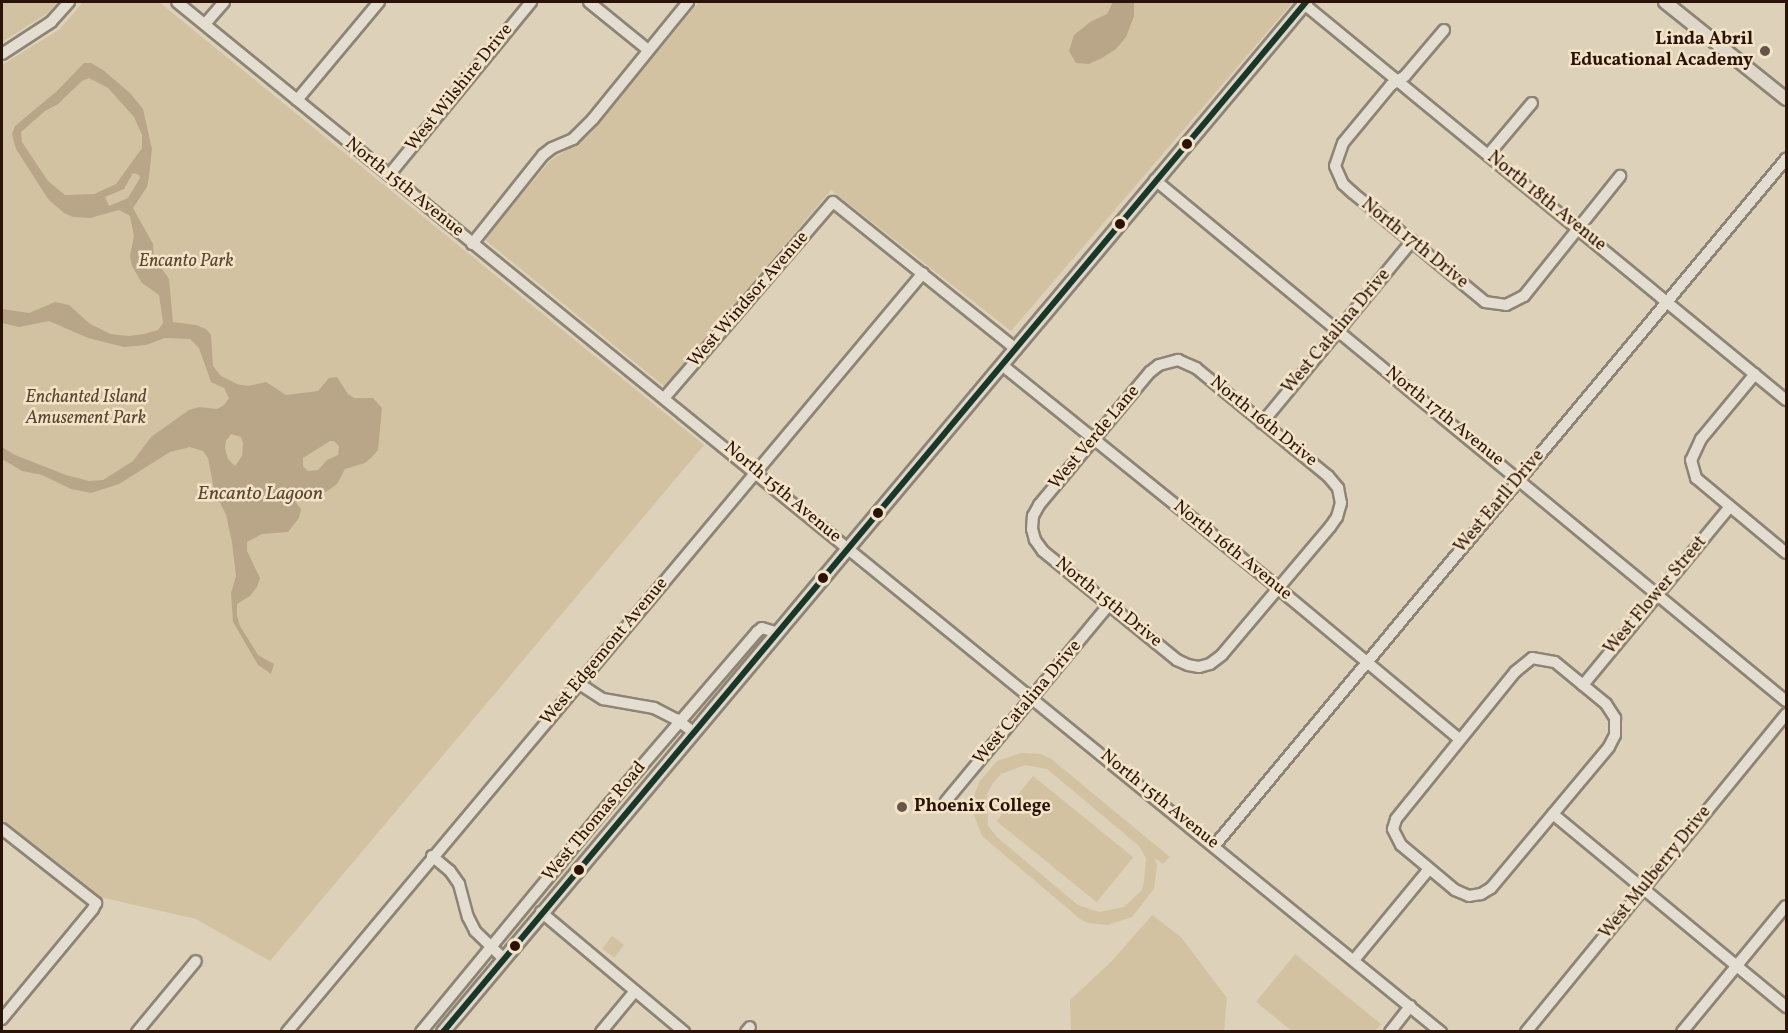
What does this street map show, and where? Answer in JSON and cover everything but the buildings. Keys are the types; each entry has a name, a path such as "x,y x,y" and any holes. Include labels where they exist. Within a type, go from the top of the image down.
{"main road":[{"path":"1665,2 1786,99"},
{"name":"West Thomas Road","path":"443,1032 541,912 850,549 1155,180 1305,3"}],"street":[{"path":"2,54 51,22 69,2"},
{"name":"North 15th Avenue","path":"177,2 472,244 665,397 1215,845 1441,1032"},
{"path":"205,24 224,2"},
{"path":"297,100 379,2"},
{"name":"West Wilshire Drive","path":"389,175 531,2"},
{"path":"589,2 648,50"},
{"path":"472,244 543,155 582,132 688,2"},
{"name":"North 18th Avenue","path":"1305,3 1786,400"},
{"path":"1398,80 1405,76 1444,30"},
{"name":"North 17th Drive","path":"1398,80 1390,85 1343,143 1335,166 1343,184 1485,302 1506,305 1524,296 1578,228"},
{"path":"1488,155 1532,103"},
{"name":"West Earll Drive","path":"1215,845 1786,159"},
{"path":"1578,228 1620,176"},
{"name":"North 17th Avenue","path":"1155,180 1786,701"},
{"name":"West Windsor Avenue","path":"665,397 833,202 923,273"},
{"name":"West Catalina Drive","path":"1262,423 1412,241"},
{"path":"923,273 1016,349"},
{"name":"West Edgemont Avenue","path":"287,1032 432,856 923,273"},
{"name":"North 16th Drive","path":"1168,361 1191,364 1334,482 1341,503 1337,517 1278,588"},
{"name":"West Verde Lane","path":"1032,524 1039,505 1150,372 1168,361"},
{"name":"North 16th Avenue","path":"1002,365 1278,588 1459,739"},
{"path":"1755,374 1701,440 1691,460 1696,478 1729,508 1786,553"},
{"name":"West Flower Street","path":"1583,685 1729,508"},
{"name":"North 15th Drive","path":"1032,524 1035,540 1043,551 1176,660 1188,665 1199,667 1210,664 1222,655 1278,588"},
{"name":"West Catalina Drive","path":"946,801 1109,605"},
{"name":"West Thomas Road","path":"421,1032 489,946 757,632 762,628 778,633"},
{"path":"1532,658 1555,662 1610,708 1615,718 1615,735 1609,747 1491,888 1481,894 1469,896 1455,890 1401,845 1393,829 1401,809 1459,739 1515,672 1532,658"},
{"path":"578,683 603,699 654,708 693,732"},
{"name":"West Mulberry Drive","path":"1526,1032 1786,714"},
{"path":"1553,814 1786,1007"},
{"path":"2,829 96,903 2,1019"},
{"path":"432,856 450,871 459,884 468,916 489,946 503,958"},
{"path":"1354,960 1429,869"},
{"path":"1682,1032 1786,906"},
{"path":"541,912 684,1032"},
{"path":"137,1032 196,961"},
{"path":"601,1032 635,991"},
{"path":"1390,1032 1410,1006"}],"green space":[{"path":"2,2 58,2 48,13 2,42"},
{"path":"83,2 159,2 704,445 270,961 196,919 100,897 82,886 2,823 2,65 60,29"},
{"path":"699,2 1293,2 1011,331 831,190 665,387 484,239 550,161 590,134"},
{"path":"1021,753 1041,754 1050,758 1170,857 1163,864 1155,858 1157,866 1154,889 1132,917 1108,925 1088,923 1080,919 982,836 973,813 974,796 979,782 997,761","holes":["1025,765 1047,769 1139,846 1146,858 1142,890 1124,907 1099,912 1078,905 997,837 988,826 987,794 1001,774"]},
{"path":"1033,776 1133,857 1097,902 996,821"},
{"path":"1152,915 1181,937 1227,998 1224,1031 1071,1031 1070,1000 1112,961"},
{"path":"612,936 624,945 614,958 602,949"},
{"path":"1295,954 1381,1024 1375,1031 1292,1031 1256,1002"}],"water":[{"path":"1113,2 1134,3 1134,16 1126,37 1116,49 1102,58 1089,64 1076,63 1069,51 1074,35 1090,22 1107,14"},
{"name":"Encanto Lagoon","path":"84,63 91,63 130,93 143,109 152,149 147,187 133,208 153,244 154,258 169,279 173,322 196,325 206,329 211,335 213,366 221,376 237,384 248,386 266,382 286,395 318,391 329,378 337,377 348,394 354,398 373,398 382,408 378,450 372,457 365,463 345,469 337,484 323,494 311,499 301,497 296,502 301,509 299,518 288,532 262,534 247,542 247,551 260,578 250,596 237,604 237,616 240,626 258,655 274,664 271,674 258,665 233,622 231,593 236,576 232,542 226,515 214,490 208,458 203,451 190,447 170,452 119,484 91,493 71,489 42,475 22,471 2,459 2,447 15,455 66,475 89,481 103,480 133,461 151,437 189,410 199,407 217,409 229,398 224,388 211,382 199,348 190,339 165,338 146,345 124,347 88,338 49,321 19,327 2,323 2,309 29,313 55,302 69,305 90,324 111,334 129,336 144,334 158,330 163,323 159,295 142,283 132,266 130,256 134,236 130,216 119,210 90,218 73,217 64,213 48,199 16,149 12,134 15,126 57,91","holes":["89,78 108,88 134,117 142,135 142,148 116,184 94,194 65,195 48,181 22,142 21,132 45,111 58,104 82,81","133,173 139,175 140,178 128,198 109,206 105,197 124,189","231,434 241,437 242,456 235,466 228,459 226,441","330,441 334,441 339,446 338,455 327,460 318,470 308,471 303,466 303,458"]}],"transit line":[{"path":"443,1032 1306,2"}],"place":[{"name":"Linda Abril Educational Academy","path":"1765,51"},
{"name":"Phoenix College","path":"902,807"}],"park label":[{"name":"Encanto Park","path":"186,262"},
{"name":"Enchanted Island Amusement Park","path":"86,409"}]}
